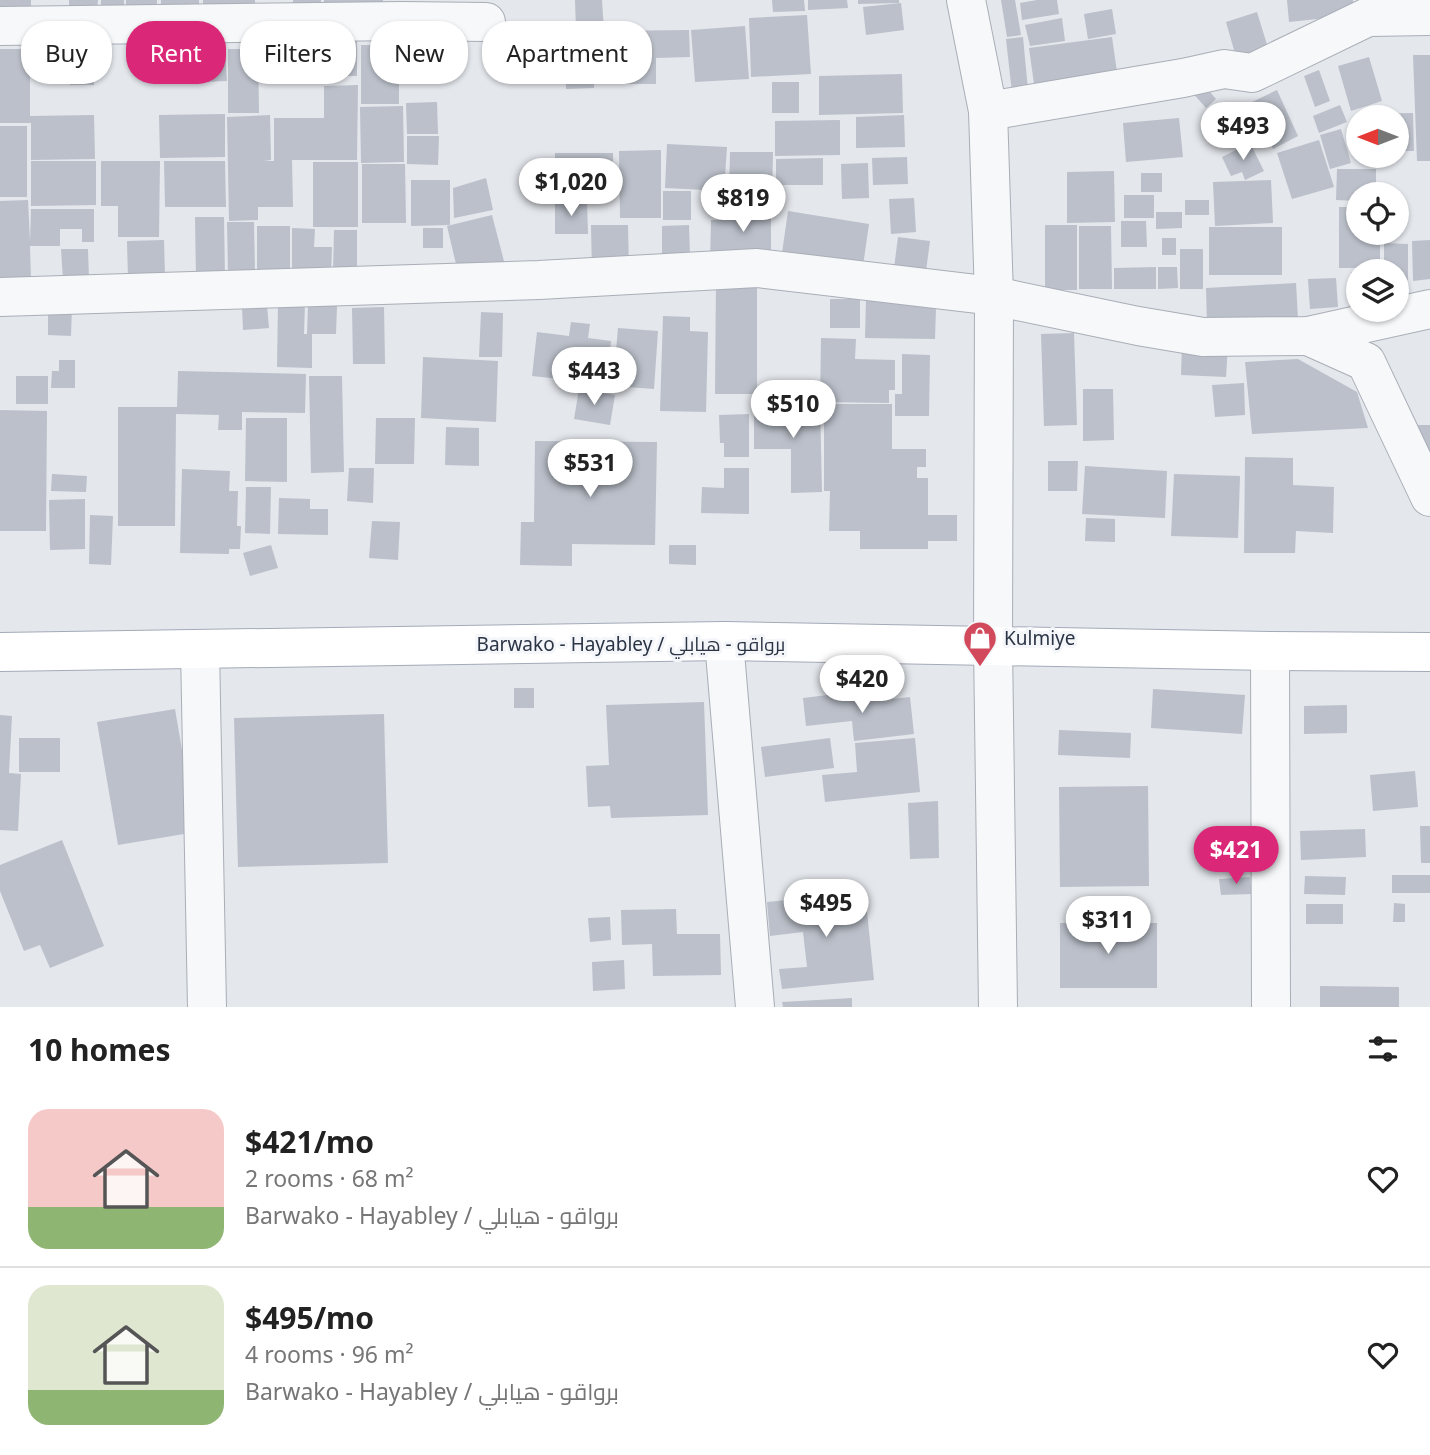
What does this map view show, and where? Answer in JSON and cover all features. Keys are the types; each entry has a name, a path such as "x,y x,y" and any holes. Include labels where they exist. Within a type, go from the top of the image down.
{"main road":[{"name":"Barwako - Hayabley / برواقو - هيابلي","path":"0,652 724,642 1430,652"}],"street":[{"path":"966,0 988,111 994,296 993,645 998,1007"},
{"path":"988,111 1224,69 1252,73 1368,17 1430,16"},
{"path":"0,26 482,22"},
{"path":"0,297 538,280 757,268 994,296 1203,337 1308,336 1430,310"},
{"path":"1308,336 1366,362 1430,497"},
{"path":"724,642 755,1007"},
{"path":"200,649 206,1007"},
{"path":"1270,651 1271,1007"}],"building":[{"path":"0,0 31,0 31,15 0,16"},
{"path":"69,0 98,0 97,8 69,8"},
{"path":"101,0 124,0 124,9 101,10"},
{"path":"126,0 157,0 157,8 126,8"},
{"path":"161,0 199,0 199,12 161,12"},
{"path":"203,0 255,0 255,13 203,12"},
{"path":"293,0 321,0 321,10 293,11"},
{"path":"324,0 383,0 383,3 324,3"},
{"path":"575,0 602,0 603,21 576,21"},
{"path":"772,0 804,0 805,11 773,12"},
{"path":"808,0 847,0 848,8 808,10"},
{"path":"858,0 899,0 899,3 858,4"},
{"path":"1001,0 1015,0 1021,35 1007,37"},
{"path":"1057,0 1059,14 1022,20 1020,3"},
{"path":"1287,0 1353,0 1355,15 1289,22"},
{"path":"901,3 904,30 866,35 863,7"},
{"path":"1112,9 1116,34 1088,39 1084,14"},
{"path":"1257,12 1268,48 1236,57 1226,22"},
{"path":"807,15 811,74 751,77 749,18"},
{"path":"1062,18 1065,41 1030,46 1025,25"},
{"path":"745,26 749,79 695,82 691,30"},
{"path":"652,30 689,30 690,57 656,58 656,84 652,84"},
{"path":"1023,37 1029,100 1013,102 1006,39"},
{"path":"1112,37 1117,72 1034,84 1029,48"},
{"path":"357,38 357,76 356,76"},
{"path":"361,45 370,45 370,84 399,84 399,104 361,104"},
{"path":"0,49 21,49 21,84 30,84 30,116 94,115 95,159 31,160 31,123 0,123"},
{"path":"228,49 240,49 240,84 259,84 259,113 228,113"},
{"path":"1413,55 1430,55 1430,161 1417,161"},
{"path":"1369,57 1382,101 1370,105 1349,105 1338,66"},
{"path":"1319,70 1330,101 1315,107 1304,76"},
{"path":"902,74 903,113 819,115 819,76"},
{"path":"1200,80 1216,99 1206,108 1190,90"},
{"path":"772,82 799,82 799,113 772,113"},
{"path":"566,84 594,84 594,88 566,89"},
{"path":"358,85 357,160 292,160 293,207 258,207 258,220 229,221 227,117 270,115 271,160 264,161 274,161 274,118 324,118 324,86"},
{"path":"1277,90 1298,136 1273,149 1250,103"},
{"path":"437,102 438,134 407,134 406,103"},
{"path":"1340,105 1346,122 1319,133 1313,116"},
{"path":"403,106 404,162 361,163 360,107"},
{"path":"1236,111 1245,138 1222,146 1212,118"},
{"path":"1409,113 1413,113 1414,151 1409,151"},
{"path":"225,114 225,157 160,158 159,115"},
{"path":"904,115 905,147 856,148 856,117"},
{"path":"1179,118 1183,157 1126,162 1123,123"},
{"path":"840,120 840,155 775,156 775,121"},
{"path":"0,126 27,126 27,197 0,197"},
{"path":"1341,129 1346,146 1346,164 1330,169 1320,135"},
{"path":"407,136 439,136 438,165 407,164"},
{"path":"1319,140 1334,187 1292,199 1277,153"},
{"path":"1250,143 1264,171 1245,180 1242,172 1231,176 1222,157"},
{"path":"667,144 727,147 724,191 665,188"},
{"path":"661,150 661,218 620,218 619,151"},
{"path":"730,152 773,152 772,195 729,194"},
{"path":"555,153 613,153 613,197 555,198"},
{"path":"907,157 908,184 873,185 872,158"},
{"path":"823,158 823,185 776,185 776,159"},
{"path":"31,161 96,161 96,205 31,206"},
{"path":"101,161 160,161 159,237 118,237 118,206 101,206"},
{"path":"164,161 225,161 226,207 165,207"},
{"path":"313,162 358,162 358,227 313,227"},
{"path":"868,163 869,198 842,199 841,164"},
{"path":"362,164 405,164 406,223 362,223"},
{"path":"1337,169 1376,169 1376,182 1346,182 1346,200 1336,200"},
{"path":"1114,171 1115,222 1067,223 1067,172"},
{"path":"1141,173 1162,173 1162,192 1141,192"},
{"path":"486,178 493,210 454,218 453,188"},
{"path":"411,180 450,180 450,225 411,226"},
{"path":"1271,180 1273,223 1215,226 1213,182"},
{"path":"663,191 691,191 691,220 663,220"},
{"path":"1124,195 1154,195 1154,218 1124,218"},
{"path":"729,198 771,198 771,265 710,265 711,220 729,220"},
{"path":"914,198 916,232 891,234 889,199"},
{"path":"28,200 30,242 31,209 94,209 94,242 82,242 82,229 60,229 60,246 30,246 31,280 0,281 0,201"},
{"path":"1185,200 1209,200 1209,215 1185,215"},
{"path":"587,202 588,234 555,234 555,203"},
{"path":"1339,207 1346,207 1346,245 1380,245 1380,259 1346,259 1346,268 1339,268"},
{"path":"788,211 869,224 863,266 782,253"},
{"path":"1156,212 1182,212 1182,228 1156,229"},
{"path":"492,215 506,269 460,281 447,226"},
{"path":"195,217 224,217 225,277 196,278"},
{"path":"1121,221 1146,221 1147,247 1121,247"},
{"path":"227,222 254,222 255,274 228,274"},
{"path":"591,225 628,225 629,272 592,273"},
{"path":"689,225 690,257 662,257 662,226"},
{"path":"1045,225 1077,225 1077,290 1045,290"},
{"path":"257,226 290,226 290,270 257,270"},
{"path":"1079,226 1111,226 1112,289 1079,289"},
{"path":"1209,227 1282,227 1282,275 1209,275"},
{"path":"292,228 315,229 314,247 332,247 331,277 292,276"},
{"path":"423,228 443,228 443,248 423,248"},
{"path":"334,230 357,230 357,274 333,273"},
{"path":"898,237 930,241 926,271 894,268"},
{"path":"1162,238 1176,238 1176,255 1162,255"},
{"path":"164,240 165,277 128,278 127,241"},
{"path":"1430,240 1430,279 1413,281 1412,241"},
{"path":"1384,245 1408,245 1408,259 1384,259"},
{"path":"61,249 88,249 89,279 63,280"},
{"path":"1180,249 1203,249 1203,289 1180,289"},
{"path":"1156,267 1156,289 1114,289 1114,268"},
{"path":"1158,267 1177,267 1178,288 1158,289"},
{"path":"1336,278 1338,307 1310,309 1308,279"},
{"path":"716,279 757,279 757,394 715,394"},
{"path":"1296,283 1298,319 1207,324 1206,288"},
{"path":"830,299 860,299 860,328 830,328"},
{"path":"866,299 936,308 935,339 865,338"},
{"path":"278,303 305,303 304,334 307,334 308,305 337,306 336,334 312,334 312,368 277,367"},
{"path":"267,305 269,328 243,330 242,306"},
{"path":"48,307 72,307 71,336 48,335"},
{"path":"384,307 385,364 353,364 352,308"},
{"path":"481,312 503,313 502,357 479,357"},
{"path":"663,316 690,317 690,331 708,332 706,412 660,411"},
{"path":"571,322 590,324 588,338 611,341 606,384 532,376 537,332 569,336"},
{"path":"618,328 658,331 654,389 613,386"},
{"path":"1074,333 1077,425 1044,426 1041,334"},
{"path":"821,338 856,339 855,359 895,360 895,390 889,390 889,403 820,402"},
{"path":"1182,343 1228,345 1226,377 1181,375"},
{"path":"902,354 930,355 929,416 895,416 895,394 902,394"},
{"path":"423,357 498,361 496,422 421,418"},
{"path":"1298,359 1357,392 1368,428 1252,434 1245,362"},
{"path":"59,360 75,360 75,388 51,388 52,371 59,371"},
{"path":"178,371 306,374 305,413 242,412 242,430 218,430 219,415 176,414 175,526 118,526 118,407 177,407"},
{"path":"16,376 48,376 48,404 16,404"},
{"path":"309,376 342,376 344,472 311,473"},
{"path":"1244,383 1245,415 1215,417 1212,385"},
{"path":"579,389 615,395 610,425 574,419"},
{"path":"1083,389 1113,389 1114,440 1083,441"},
{"path":"820,403 822,492 791,493 791,449 754,449 754,404"},
{"path":"824,404 892,404 892,449 926,449 926,467 917,467 917,478 928,478 928,515 957,515 957,541 928,541 928,549 860,549 860,531 829,531 830,491 824,491"},
{"path":"0,410 47,411 46,531 0,531"},
{"path":"749,414 749,457 724,457 724,443 720,443 719,415"},
{"path":"246,418 287,418 287,482 245,481"},
{"path":"376,418 415,418 414,464 375,464"},
{"path":"1407,425 1430,425 1430,469"},
{"path":"446,427 479,428 479,466 445,465"},
{"path":"535,441 657,442 655,545 572,544 572,566 520,565 521,522 534,522"},
{"path":"1245,457 1293,458 1293,485 1334,487 1333,533 1296,531 1295,553 1244,553"},
{"path":"1048,461 1078,461 1077,491 1048,491"},
{"path":"1085,466 1167,471 1165,518 1082,514"},
{"path":"349,468 374,468 373,503 347,501"},
{"path":"724,468 749,468 749,514 701,513 702,487 724,488"},
{"path":"182,469 230,471 229,491 238,491 237,526 241,526 240,549 229,549 229,554 180,553"},
{"path":"52,474 87,476 86,492 51,491"},
{"path":"1174,474 1240,476 1238,538 1171,536"},
{"path":"246,487 271,487 270,534 245,533"},
{"path":"279,498 310,499 310,509 328,509 328,535 278,534"},
{"path":"85,499 85,549 50,550 49,500"},
{"path":"90,515 113,516 111,565 89,564"},
{"path":"1086,518 1115,519 1115,542 1085,541"},
{"path":"372,521 400,522 398,560 369,558"},
{"path":"271,545 278,568 250,576 243,553"},
{"path":"669,545 696,545 696,565 669,564"},
{"path":"514,688 534,688 534,708 514,708"},
{"path":"1153,689 1245,695 1242,734 1151,728"},
{"path":"853,692 855,703 910,697 914,734 854,741 852,721 806,726 803,698"},
{"path":"704,702 708,815 611,818 610,806 588,807 586,766 609,765 606,705"},
{"path":"1347,705 1347,733 1304,734 1304,706"},
{"path":"175,709 196,832 118,845 97,722"},
{"path":"384,714 388,863 238,867 234,718"},
{"path":"0,715 12,716 9,773 21,774 18,831 0,830"},
{"path":"1059,730 1131,733 1130,758 1058,755"},
{"path":"19,738 60,738 60,772 19,772"},
{"path":"830,738 834,768 765,777 761,747"},
{"path":"915,738 920,792 825,802 822,775 857,772 855,743"},
{"path":"1415,771 1418,807 1373,811 1370,775"},
{"path":"1148,786 1149,886 1060,887 1059,787"},
{"path":"938,801 939,858 910,859 908,803"},
{"path":"1420,826 1430,826 1430,863 1421,863"},
{"path":"1365,829 1366,857 1301,860 1300,831"},
{"path":"62,840 104,946 50,968 40,945 24,951 0,891 0,865"},
{"path":"1392,875 1430,875 1430,893 1392,893"},
{"path":"1305,876 1346,877 1345,895 1304,894"},
{"path":"1250,877 1252,894 1221,895 1219,879"},
{"path":"865,892 874,980 782,989 779,969 807,967 803,932 770,936 767,902"},
{"path":"1394,903 1405,904 1405,922 1393,922"},
{"path":"1306,904 1343,904 1343,924 1306,924"},
{"path":"676,909 677,934 720,934 721,975 653,976 652,944 622,945 621,910"},
{"path":"610,917 611,940 590,942 588,918"},
{"path":"1060,923 1157,923 1157,988 1060,988"},
{"path":"624,960 625,989 593,991 592,962"},
{"path":"1320,986 1399,987 1399,1007 1320,1007"},
{"path":"852,998 852,1007 783,1007 782,1002"}],"place":[{"name":"Kulmiye","path":"980,668"}]}
